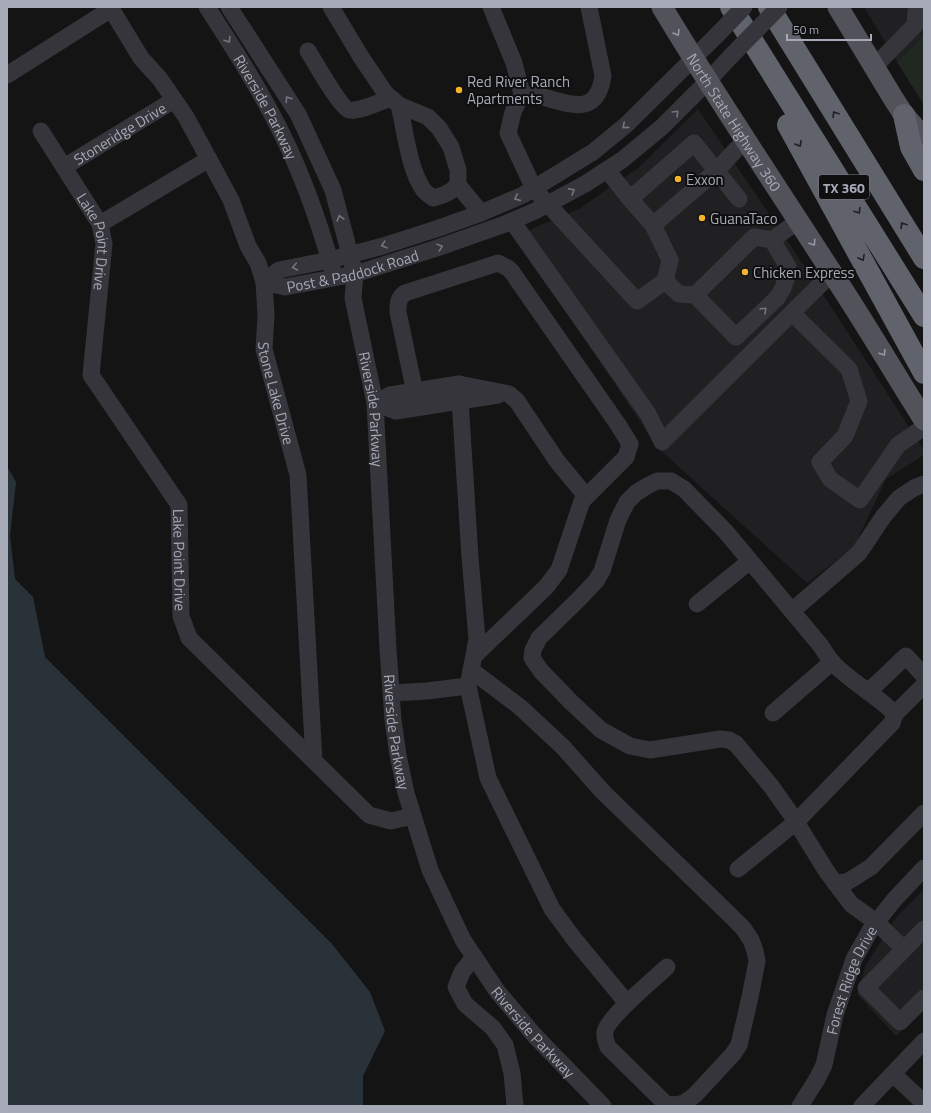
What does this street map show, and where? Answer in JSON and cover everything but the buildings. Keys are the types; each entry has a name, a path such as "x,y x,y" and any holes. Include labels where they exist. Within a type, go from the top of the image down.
{"highway":[{"name":"TX 360","path":"731,7 924,316"},
{"name":"TX 360","path":"768,7 924,258"},
{"path":"763,59 767,86 924,373"},
{"path":"904,115 911,147 924,170"}],"main road":[{"name":"North State Highway 360","path":"662,7 707,82 746,139 832,272 924,420"},
{"path":"838,7 904,115 924,138"}],"street":[{"name":"Riverside Parkway","path":"207,7 255,83 283,136 304,184 336,278 354,298"},
{"name":"Riverside Parkway","path":"230,7 298,114 333,190 355,274 354,298 375,403 388,649 398,755 406,793 430,870 463,940 497,992 535,1036 603,1106"},
{"path":"331,7 361,57 386,94 395,102 428,117 439,128 451,147 458,170 458,185 481,213"},
{"path":"491,7 514,63 522,94 513,112 508,133 534,188 637,301 665,281 670,260 653,225 607,170"},
{"path":"522,94 574,105 586,104 596,97 602,86 603,76 590,7"},
{"name":"Post & Paddock Road","path":"264,282 279,270 350,255 439,228 481,213 523,195 593,152 621,130 744,7"},
{"name":"Post & Paddock Road","path":"264,282 285,287 355,274 437,248 512,221 548,204 584,184 622,160 662,127 779,7"},
{"path":"7,75 110,8"},
{"name":"Stone Lake Drive","path":"110,8 141,58 160,79 186,117 231,200 248,246 258,263 264,282 266,315 264,349 298,475 314,761"},
{"path":"874,67 915,25 915,8"},
{"path":"308,51 337,98 343,106 349,110 395,102"},
{"name":"Stoneridge Drive","path":"64,167 174,100"},
{"path":"395,102 416,176 424,190 433,198 451,192 458,185"},
{"name":"Lake Point Drive","path":"41,131 100,224 104,244 91,375 179,504 181,616 189,638 369,815 391,821 413,816"},
{"path":"653,225 716,171 746,139"},
{"path":"630,199 694,143 739,199"},
{"path":"100,224 209,159"},
{"path":"512,221 648,414 662,442 792,314 832,272"},
{"path":"696,295 754,237 772,240 798,221"},
{"path":"665,281 679,294 696,295 736,337 777,298 787,276 788,267 772,240"},
{"path":"392,693 427,691 471,670 546,587 559,570 582,501 626,457 630,444 534,302 508,268 498,263 455,276 402,295 398,302 398,312 416,399"},
{"path":"792,314 849,369 859,401 844,436 820,462 830,479 860,500 898,445 924,427"},
{"path":"375,403 396,411 416,399 459,384 512,396 518,401 557,461 586,496"},
{"path":"459,384 477,640 471,670 488,778 552,909 574,939 628,1003"},
{"path":"416,399 460,402 506,394"},
{"path":"895,714 888,706 868,692 832,662 792,611 726,532 684,489 671,481 658,481 647,486 636,493 627,502 618,520 602,571 596,581 539,638 533,650 532,658 541,671 570,702 601,730 630,746 650,750 720,739 729,740 736,744 771,786 796,822 827,872 851,904 876,922 904,949"},
{"path":"792,611 859,553 883,517 898,498 914,488 924,484"},
{"path":"697,604 750,561"},
{"path":"868,692 906,656 924,676"},
{"path":"773,713 832,662"},
{"path":"471,670 520,707 563,747 603,792 731,916 743,928 751,940 757,961 739,1045 733,1054 695,1094 684,1103 676,1105 666,1104 608,1047 605,1031 628,1003 667,967"},
{"path":"738,869 796,822 892,723 895,714 924,685"},
{"path":"835,883 847,882 871,867 924,813"},
{"name":"Forest Ridge Drive","path":"800,1106 824,1065 835,1015 854,959 876,922 924,868"},
{"path":"922,936 904,949 866,988 900,1022 924,998"},
{"path":"474,957 462,972 456,987 465,1004 493,1028 505,1045 512,1073 515,1106"},
{"path":"868,1104 893,1074 924,1041"},
{"path":"893,1074 924,1103"}],"shaded area":[{"path":"864,7 924,7 924,35 897,62"},
{"path":"924,35 924,105 897,62"},
{"path":"698,109 813,279 924,450 924,455 886,479 854,547 807,583 658,448 515,236 579,209 638,168"},
{"path":"7,466 16,482 10,536 15,579 33,597 45,657 332,944 370,992 385,1031 363,1076 363,1106 7,1106"},
{"path":"924,889 924,1008 896,1036 857,994 866,965 895,919"}],"place":[{"name":"Red River Ranch Apartments","path":"459,90"},
{"name":"Exxon","path":"678,179"},
{"name":"GuanaTaco","path":"702,218"},
{"name":"Chicken Express","path":"745,272"}]}
